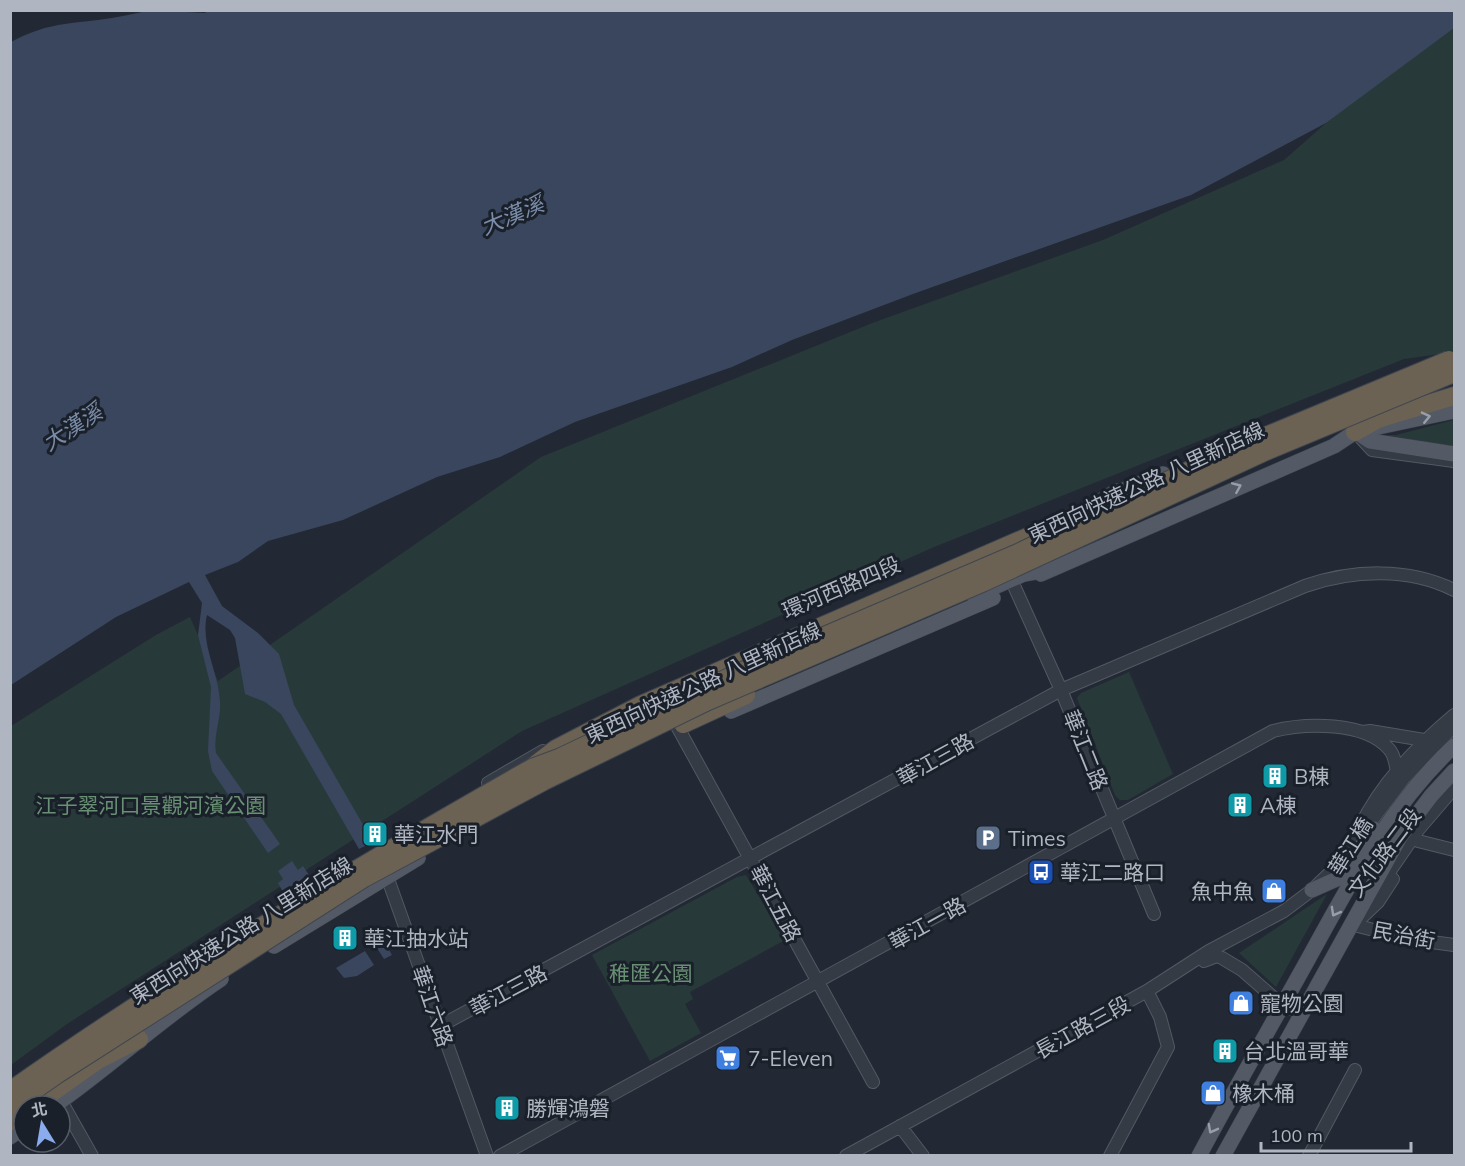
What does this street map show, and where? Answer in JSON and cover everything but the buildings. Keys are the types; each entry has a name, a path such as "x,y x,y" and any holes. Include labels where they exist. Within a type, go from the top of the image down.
{"highway":[{"name":"東西向快速公路 八里新店線","path":"10,1106 364,878 544,781 708,701 984,582 1453,368"},
{"name":"東西向快速公路 八里新店線","path":"10,1090 207,958 358,867 532,768 559,758 738,673 1018,552 1222,454 1453,368"},
{"path":"1436,387 1455,384"},
{"path":"1356,432 1378,419 1455,396"},
{"path":"680,725 1018,580 1191,495 1311,431"},
{"path":"532,768 556,749 641,705 1092,509 1117,494"},
{"path":"62,1094 98,1060 139,1039"}],"main road":[{"name":"環河西路四段","path":"10,1106 132,1018 181,970 297,896 553,768 682,707 1225,459 1397,395 1436,387 1453,368"},
{"name":"環河西路四段","path":"680,725 704,723 1015,588 1047,570 1334,446 1356,432 1455,411"},
{"name":"環河西路四段","path":"1117,494 1313,414 1346,413"},
{"path":"1346,413 1356,432 1370,441 1455,452"},
{"name":"環河西路四段","path":"139,1039 215,983 492,815 680,725 712,702 956,597 975,596 1024,574 1047,570"},
{"path":"1312,890 1340,878 1407,783 1455,734"},
{"name":"華江橋","path":"1282,1005 1348,889 1393,817 1415,787 1455,746"},
{"name":"文化路二段","path":"1223,1155 1400,837 1431,796 1455,771"},
{"name":"環河西路四段","path":"132,1018 215,983"},
{"path":"1198,1155 1282,1005"}],"street":[{"path":"1356,432 1455,452"},
{"path":"1356,432 1372,450 1455,461"},
{"name":"環河西路四段","path":"378,857 415,828 528,759 660,691 1087,503 1117,494"},
{"name":"華江三路","path":"440,1026 1061,690 1333,576 1368,573 1408,575 1455,590"},
{"name":"華江二路","path":"1015,588 1061,690 1154,914"},
{"name":"文化路二段","path":"1348,849 1376,796 1424,740 1455,715"},
{"name":"華江五路","path":"680,725 873,1082"},
{"name":"華江一路","path":"500,1155 1273,732 1295,726 1324,725 1362,733 1390,750 1397,771"},
{"path":"1348,849 1404,778 1455,726"},
{"name":"華江一路","path":"1362,733 1370,731 1424,740"},
{"path":"1350,928 1418,830 1455,788"},
{"name":"文化路二段","path":"1350,928 1378,902 1418,841 1455,797"},
{"path":"1418,841 1455,850"},
{"name":"長江路三段","path":"846,1155 1147,991 1209,951 1272,918 1312,890 1338,865 1348,849"},
{"name":"華江六路","path":"378,857 388,876 486,1155"},
{"path":"1242,970 1233,955 1233,946 1272,918"},
{"name":"民治街","path":"1350,928 1455,945"},
{"path":"1189,966 1217,956 1242,970 1282,1005 1301,1013"},
{"name":"環河西路四段","path":"10,1090 181,970"},
{"path":"1110,1155 1168,1047 1160,1017 1147,991"},
{"path":"1309,1155 1356,1070"},
{"path":"72,1118 92,1155"},
{"path":"900,1126 923,1155"}],"green space":[{"name":"江子翠河口景觀河濱公園","path":"1454,19 1454,352 1404,359 934,547 522,731 67,1024 11,1065 11,726 156,635 190,617 218,681 541,457 875,322 1103,240 1284,160 1439,24"},
{"path":"1454,420 1454,447 1385,435 1396,435"},
{"path":"1129,672 1173,774 1128,800 1120,800 1115,795 1077,698 1081,693"},
{"name":"稚匯公園","path":"746,875 785,940 690,992 693,999 685,1004 701,1033 650,1061 592,955 737,877"},
{"path":"1327,894 1276,987 1239,953"}],"water":[{"name":"大漢溪","path":"154,10 204,13 212,10 1454,10 1454,28 1326,123 1191,195 913,294 792,340 732,367 575,422 500,457 437,477 343,520 268,541 238,562 205,575 222,606 258,633 279,654 294,705 373,842 359,849 281,714 265,702 245,694 235,638 230,630 207,615 206,637 220,702 216,753 280,844 268,853 212,771 208,751 211,687 198,635 202,603 189,582 116,617 11,685 11,42 53,26"},
{"path":"292,861 298,870 303,866 309,875 283,892 278,883 283,879 278,871"},
{"path":"383,939 392,955 384,959 375,945"},
{"path":"365,951 374,965 357,976 344,978 336,968"}],"place":[{"name":"B棟","path":"1275,776"},
{"name":"A棟","path":"1240,805"},
{"name":"華江水門","path":"375,834"},
{"name":"Times","path":"988,838"},
{"name":"華江二路口","path":"1041,872"},
{"name":"魚中魚","path":"1274,891"},
{"name":"華江抽水站","path":"345,938"},
{"name":"寵物公園","path":"1241,1003"},
{"name":"台北溫哥華","path":"1225,1051"},
{"name":"7-Eleven","path":"728,1058"},
{"name":"橡木桶","path":"1213,1093"},
{"name":"勝輝鴻磐","path":"507,1108"}]}
